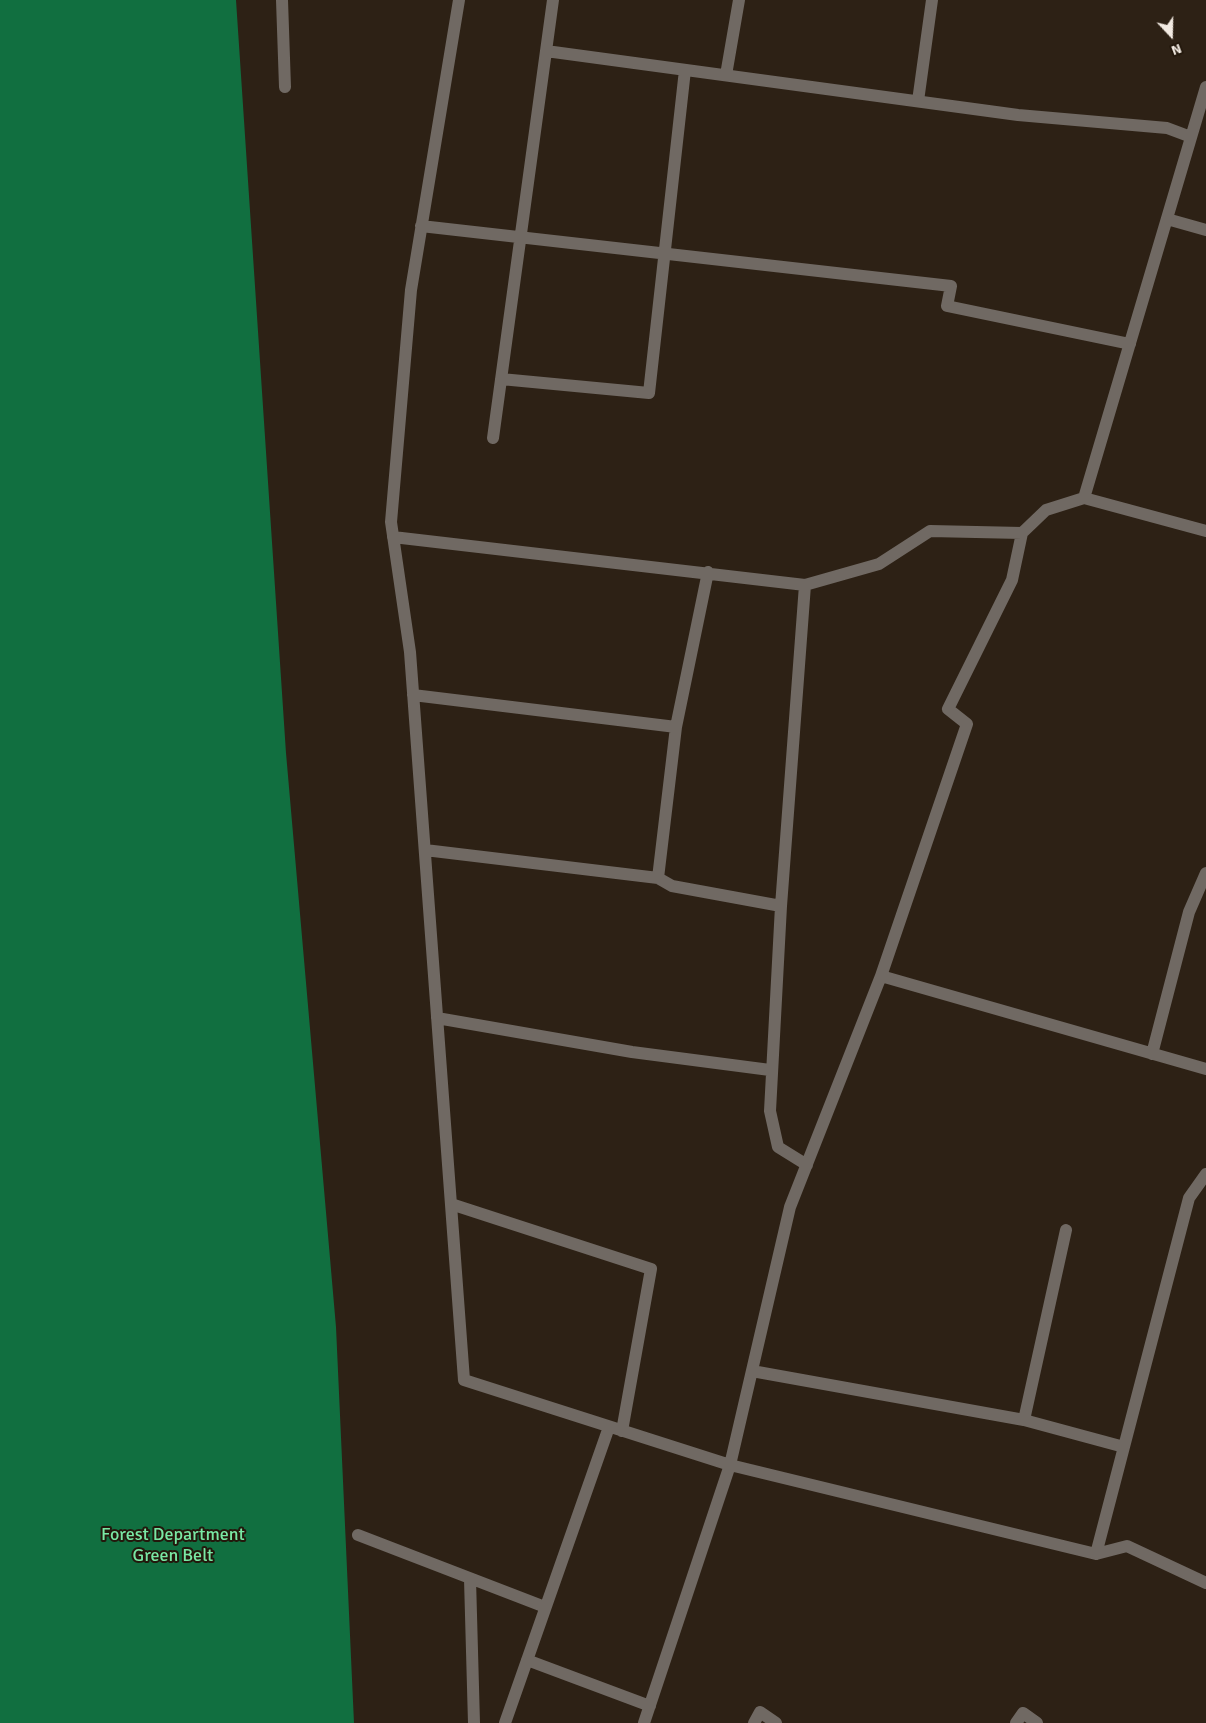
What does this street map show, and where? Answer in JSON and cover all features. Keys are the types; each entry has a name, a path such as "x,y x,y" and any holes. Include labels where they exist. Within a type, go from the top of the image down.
{"street":[{"path":"282,0 285,87"},
{"path":"459,0 411,290 391,522 410,652 464,1380 730,1465 1096,1554 1127,1546 1206,1583"},
{"path":"493,438 553,0"},
{"path":"726,76 739,0"},
{"path":"918,101 932,0"},
{"path":"546,51 1018,114 1167,128 1191,137"},
{"path":"501,379 649,393 685,70"},
{"path":"1084,498 1206,87"},
{"path":"1167,219 1206,230"},
{"path":"421,226 951,286 947,306 1130,344"},
{"path":"644,1723 730,1465 790,1207 881,976 967,724 948,709 1012,580 1022,533 1046,510 1084,498 1206,531"},
{"path":"393,536 708,572 806,586 879,564 930,530 1022,533"},
{"path":"658,878 676,726 708,572"},
{"path":"806,586 781,906 770,1070 770,1111 778,1147 807,1165"},
{"path":"413,695 676,726"},
{"path":"425,850 658,878 672,886 781,906"},
{"path":"1152,1054 1189,912 1206,873"},
{"path":"881,976 1206,1069"},
{"path":"437,1018 632,1052 770,1070"},
{"path":"1096,1554 1189,1198 1206,1174"},
{"path":"450,1204 650,1270 622,1431"},
{"path":"1024,1420 1066,1230"},
{"path":"752,1371 1024,1420 1124,1447"},
{"path":"505,1723 609,1426"},
{"path":"358,1536 546,1607"},
{"path":"470,1579 474,1723"},
{"path":"526,1660 650,1706"},
{"path":"754,1723 760,1712 776,1723"},
{"path":"1016,1723 1023,1713 1037,1723"}],"green space":[{"name":"Forest Department Green Belt","path":"0,0 236,0 286,753 336,1327 354,1723 0,1723"}]}
